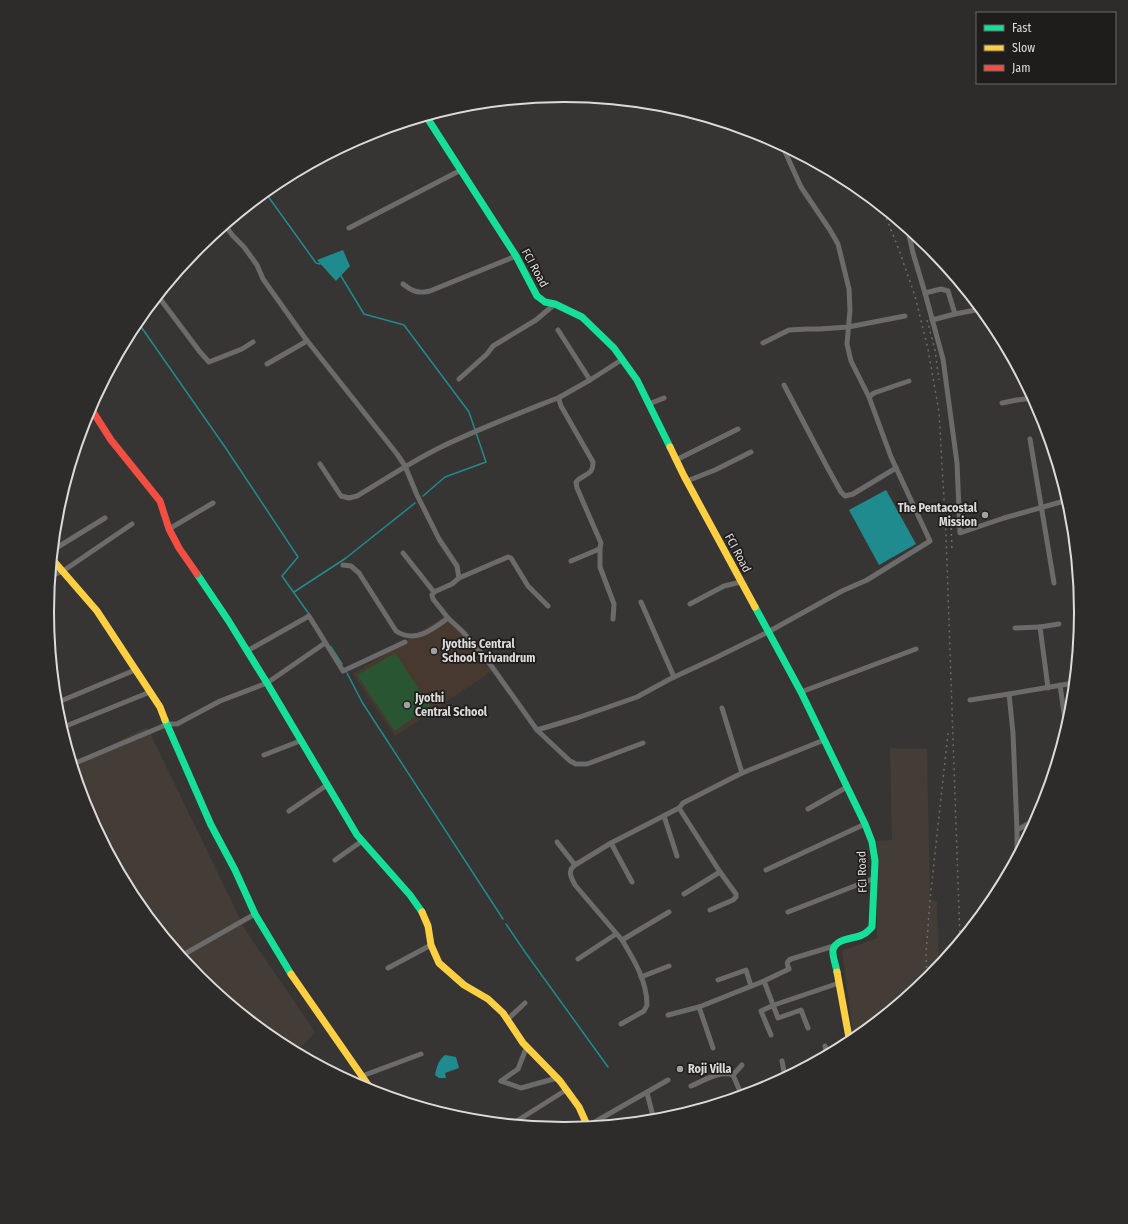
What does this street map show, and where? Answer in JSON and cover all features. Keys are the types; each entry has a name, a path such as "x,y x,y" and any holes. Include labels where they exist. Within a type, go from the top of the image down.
{"street":[{"name":"FCI Road","path":"429,120 516,256 537,296 545,302 555,304 582,317 614,348 637,380 687,481 801,692 865,824 872,842 875,861 872,927 870,931 862,935 842,940 834,946"},
{"path":"537,730 637,697 674,677 713,660 768,632 842,591 867,580 930,541 896,468 869,397 851,361 847,344 850,310 849,289 838,244 801,187 786,153"},
{"path":"349,228 462,170"},
{"path":"228,229 257,265 263,279 307,342 381,433 405,466 416,496 439,539 457,566 460,578"},
{"path":"911,238 913,253 943,359 957,463 960,533 1004,518 1062,502"},
{"path":"403,284 413,291 424,293 516,256"},
{"path":"925,293 942,289 948,291 955,314"},
{"path":"161,300 209,362 242,349 253,342"},
{"path":"459,379 487,354 493,346 536,320 555,304"},
{"path":"932,320 975,310"},
{"path":"763,343 789,330 848,327 905,316"},
{"path":"558,330 590,380"},
{"path":"267,364 307,342"},
{"path":"320,464 341,496 349,498 357,496 405,466 446,445 560,397 623,359"},
{"path":"869,397 874,393 909,381"},
{"path":"784,385 826,465 841,492 845,496 853,494 896,468"},
{"path":"560,397 559,400 561,406 593,462 593,468 590,473 578,479 576,482 577,488 601,543 600,567 614,604 613,619"},
{"path":"648,404 664,398"},
{"path":"1002,403 1027,399"},
{"path":"94,414 111,440 160,500 169,529 179,548 228,620 357,835 410,895 423,914 428,926 431,945 436,957 444,968 464,985 488,999 503,1013 526,1046 557,1078 579,1107 585,1121"},
{"path":"676,460 738,429"},
{"path":"1030,439 1054,583"},
{"path":"687,481 715,470 752,452"},
{"path":"169,529 213,503"},
{"path":"58,547 104,518"},
{"path":"55,574 132,524"},
{"path":"571,561 600,548"},
{"path":"403,553 434,592"},
{"path":"434,592 452,584 460,578 508,557 511,558 528,586 548,606"},
{"path":"56,564 97,611 160,707 211,825 235,870 255,914 295,980 366,1082"},
{"path":"343,564 351,566 359,573 396,631 402,636 422,636 448,618"},
{"path":"690,604 724,586 741,582"},
{"path":"434,592 432,596 433,599 448,618 485,657 537,730 564,756 576,764 587,764 643,742"},
{"path":"641,602 674,677"},
{"path":"246,651 309,616 343,671 405,642"},
{"path":"1015,628 1040,627 1059,624"},
{"path":"1040,627 1048,688"},
{"path":"77,762 168,724 177,724 220,701 267,683 325,643"},
{"path":"801,692 916,648"},
{"path":"62,701 136,670"},
{"path":"970,700 1069,684"},
{"path":"1060,686 1064,712"},
{"path":"67,726 150,692"},
{"path":"1008,694 1013,733 1018,845"},
{"path":"722,708 742,773"},
{"path":"621,1024 644,1011 647,1007 647,999 641,977 634,959 622,940 571,878 570,872 572,867 611,843 742,773 824,740"},
{"path":"264,755 300,741"},
{"path":"289,811 327,785"},
{"path":"808,809 847,787"},
{"path":"679,808 736,894 736,898 733,900 710,910"},
{"path":"664,816 677,856"},
{"path":"766,870 865,824"},
{"path":"1017,830 1027,824"},
{"path":"335,860 362,841"},
{"path":"558,842 575,864"},
{"path":"611,843 632,882"},
{"path":"684,894 720,872"},
{"path":"788,912 875,878"},
{"path":"622,940 668,912"},
{"path":"186,953 255,914"},
{"path":"578,958 616,934"},
{"path":"388,968 431,945"},
{"path":"668,1015 699,1007 764,981 787,971 789,969 787,964 791,959 834,946 833,951 849,1035"},
{"path":"641,977 669,966"},
{"path":"718,980 746,970 750,986"},
{"path":"764,981 778,1018 801,1010 808,1028"},
{"path":"771,1035 761,1011 839,982"},
{"path":"508,1020 525,1003"},
{"path":"699,1007 713,1048"},
{"path":"526,1046 518,1069 501,1081 520,1088 557,1078"},
{"path":"362,1076 422,1054"},
{"path":"782,1061 784,1072"},
{"path":"733,1075 742,1065"},
{"path":"691,1086 718,1075 733,1075"},
{"path":"733,1075 740,1090"},
{"path":"596,1121 668,1080"},
{"path":"519,1120 566,1090"},
{"path":"647,1093 652,1114"}],"shaded area":[{"name":"Jyothi Central School","path":"448,614 492,671 395,736 353,674"},
{"path":"147,727 246,931 315,1032 300,1048 254,1017 203,973 159,922 122,867 107,838 93,807 77,762"},
{"path":"890,748 927,749 930,899 937,902 939,957 925,973 900,995 874,1017 853,1032 842,951 877,938 877,841 892,840"}],"green space":[{"path":"395,653 430,706 395,731 357,675"}],"water":[{"path":"343,250 350,266 336,281 317,260"},
{"path":"886,490 916,544 879,565 849,510"},
{"path":"445,1055 456,1057 459,1068 445,1073 446,1078 439,1078 435,1075 436,1069 439,1062"}],"waterway":[{"path":"268,197 316,263 320,264"},
{"path":"341,276 364,314 404,325 469,412 486,462 445,477 423,496"},
{"path":"141,327 225,447 298,557 282,576 309,614"},
{"path":"294,592 346,558 415,503"},
{"path":"331,647 342,664"},
{"path":"347,673 362,702 503,919"},
{"path":"506,924 608,1067"}],"railway":[{"path":"886,217 915,296 928,349 939,412 946,535 960,933"},
{"path":"927,320 935,350 939,380"},
{"path":"951,522 952,552"},
{"path":"927,971 926,954 930,900 948,733"}],"traffic: fast":[{"path":"429,120 516,256 537,296 545,302 555,304 582,317 614,348 637,380 670,447"},
{"path":"197,574 228,620 267,683 357,835 410,895 422,912"},
{"path":"755,607 801,692 865,824 872,842 875,861 872,927 864,934 841,941 835,946 833,955 837,972"},
{"path":"165,720 211,825 235,870 255,914 291,974"}],"traffic: slow":[{"path":"670,447 684,476 755,607"},
{"path":"56,564 97,611 160,707 165,720"},
{"path":"422,912 428,926 431,945 439,963 464,985 488,999 503,1013 523,1043 560,1081 579,1107 585,1121"},
{"path":"837,972 849,1035"},
{"path":"291,974 366,1082"}],"traffic: jam":[{"path":"94,414 111,440 160,501 169,529 179,548 197,574"}],"place":[{"name":"The Pentacostal Mission","path":"985,515"},
{"name":"Jyothis Central School Trivandrum","path":"434,651"},
{"name":"Jyothi Central School","path":"407,705"},
{"name":"Roji Villa","path":"680,1069"}]}
